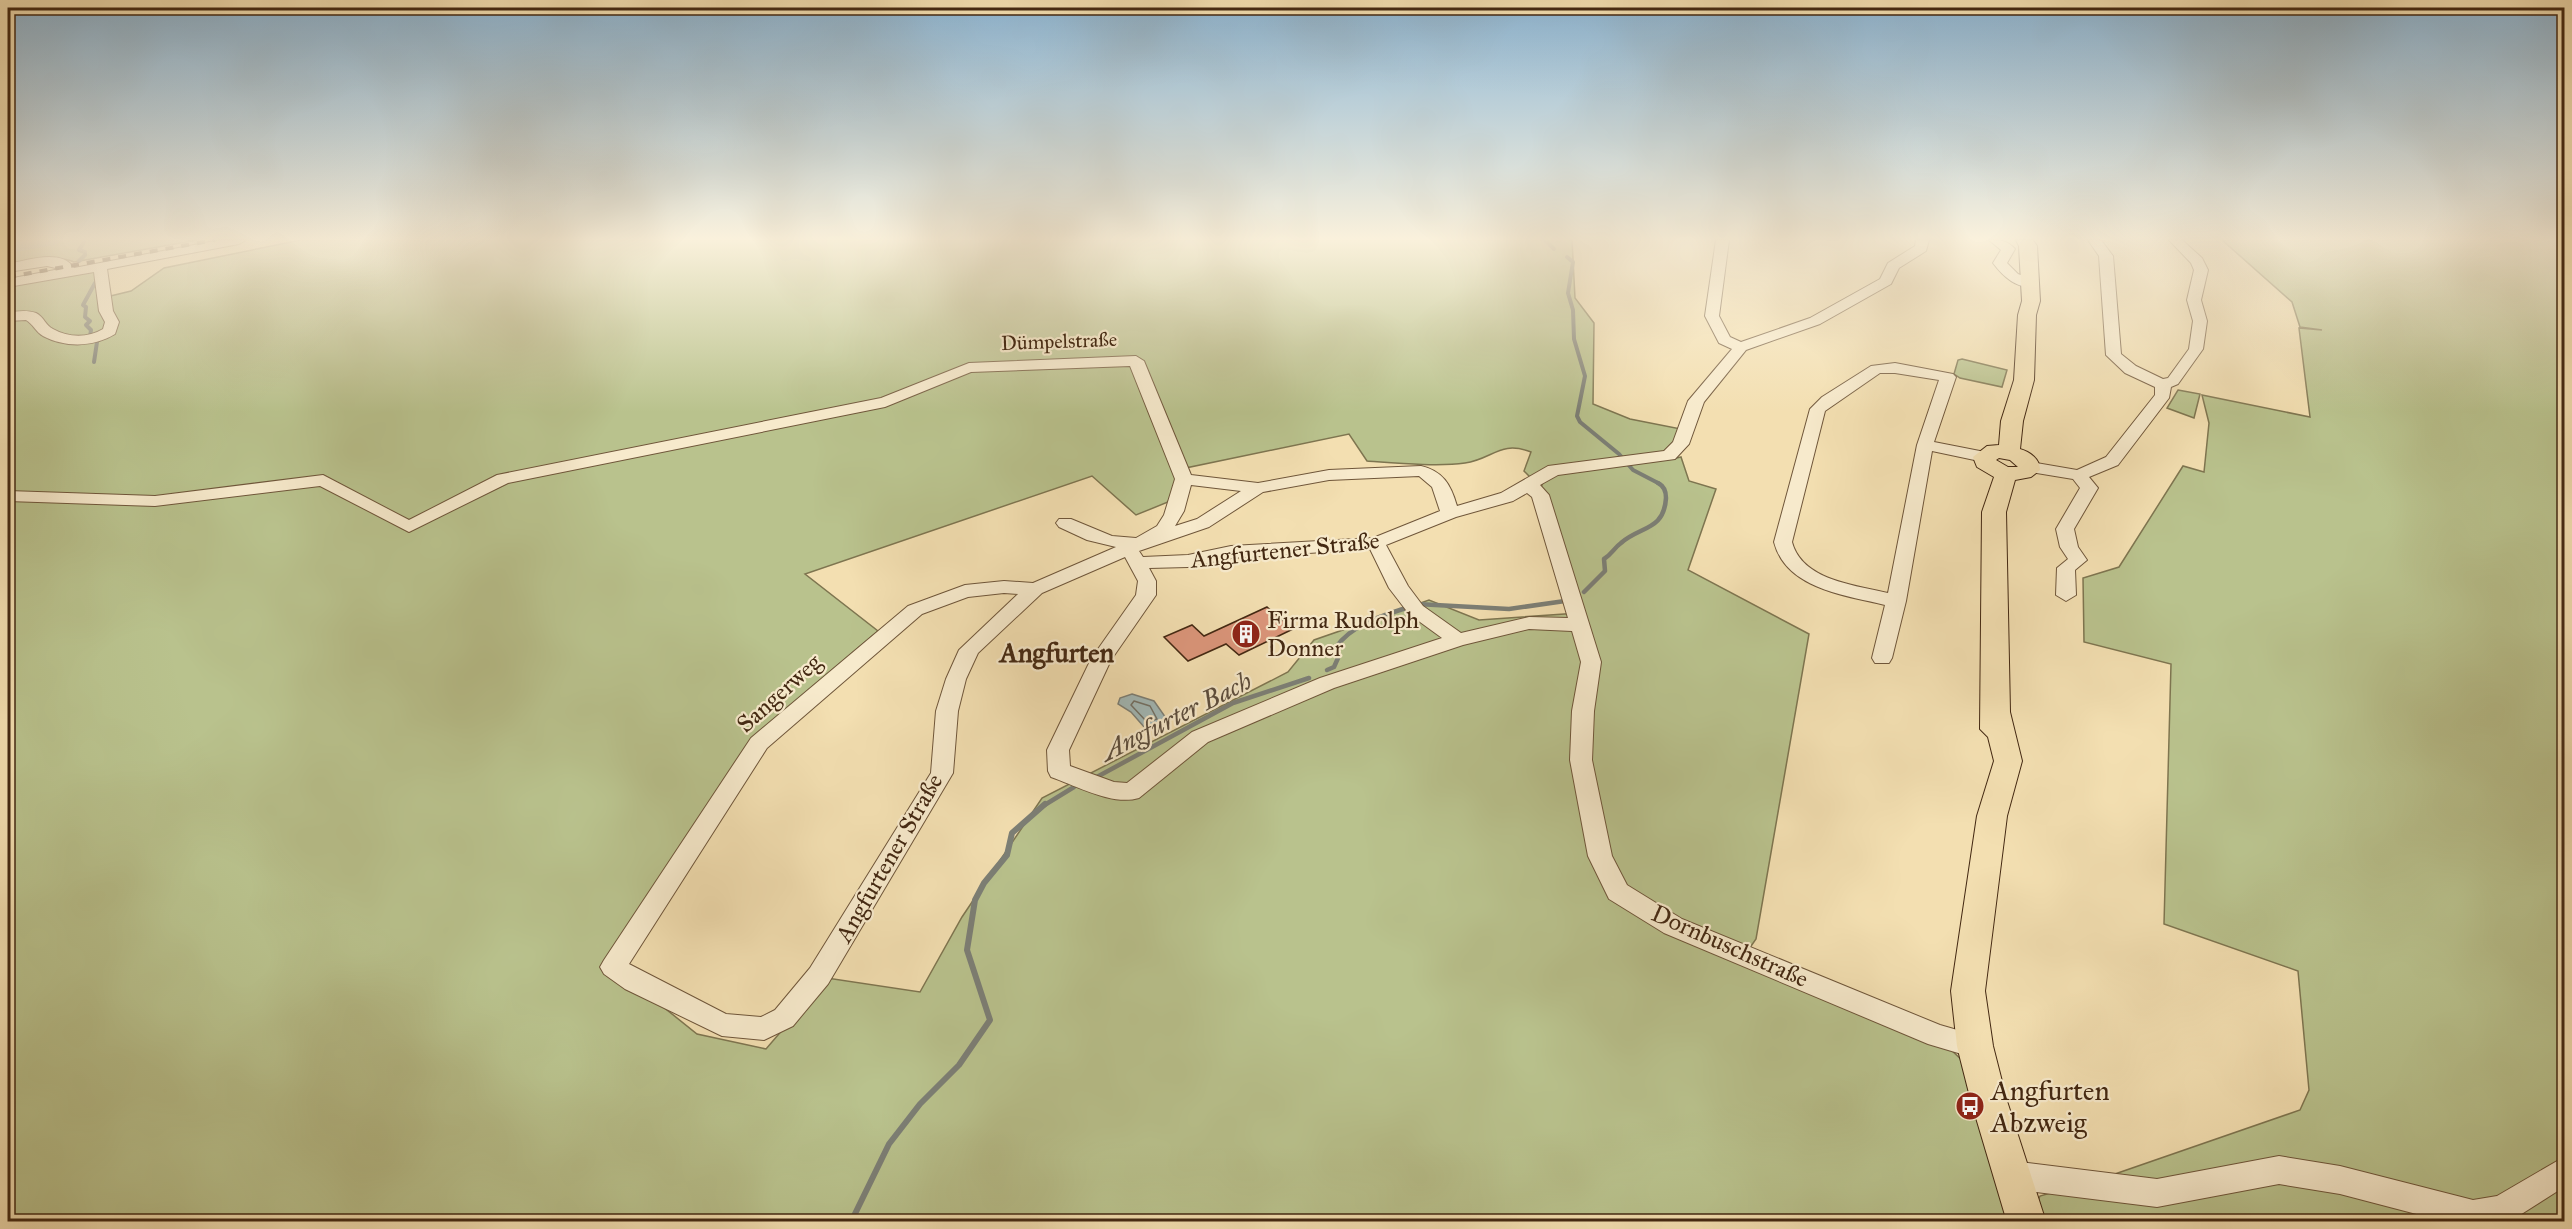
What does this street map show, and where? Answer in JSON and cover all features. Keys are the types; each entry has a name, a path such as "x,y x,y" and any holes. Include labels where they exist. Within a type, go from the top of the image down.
{"main road":[{"path":"2027,1221 1975,1046 1968,991 1992,816 2008,761 1996,712 1994,512 2015,464 2012,421 2024,380 2027,315 2031,297"},
{"path":"1984,457 1995,451 2015,464"}],"street":[{"path":"8,317 26,314 38,319 46,332 84,343 97,340 110,331 112,322 106,311 104,297"},
{"path":"1714,297 1712,316 1724,340 1741,347 1815,321 1857,297"},
{"path":"2109,297 2114,355 2135,373 2163,385 2173,381 2196,349 2200,321 2195,297"},
{"name":"Angfurtener Straße","path":"613,967 634,981 679,1001 722,1025 764,1029 784,1018 819,976 942,773 947,711 956,679 969,650 1035,589 1134,557 1188,561 1231,552 1376,543 1450,513 1507,497 1554,470 1661,457 1681,444 1696,401 1741,347"},
{"name":"Dümpelstraße","path":"8,496 154,501 323,480 409,526 503,479 898,397 969,368 1136,361 1184,479"},
{"path":"1882,658 1896,601 1925,445 1948,377 1905,369 1880,368 1818,408 1783,542 1790,563 1811,577 1896,601"},
{"path":"2015,464 2079,475 2112,461 2163,395 2163,385"},
{"path":"1925,445 1984,457"},
{"path":"1450,513 1441,483 1431,474 1421,471 1329,475 1258,488 1184,479 1172,516 1134,557 1147,580 1146,595 1101,659 1058,750 1059,771 1112,790 1131,792 1200,737 1327,683 1458,640 1529,623 1580,625"},
{"path":"2066,595 2066,568 2078,560 2065,543 2063,530 2089,488 2079,475"},
{"name":"Dornbuschstraße","path":"1528,484 1540,495 1591,662 1583,711 1581,760 1600,856 1618,892 1673,926 1937,1036 1975,1046"},
{"path":"1065,523 1104,541 1123,545 1203,523 1258,488"},
{"path":"1376,543 1399,588 1412,605 1458,640"},
{"name":"Sangerweg","path":"613,967 759,743 915,610 965,591 1004,587 1035,589"},
{"path":"2012,1175 2157,1193 2279,1170 2340,1180 2473,1214 2502,1210 2565,1171"}],"green space":[{"path":"8,297 1575,297 1594,323 1593,404 1630,419 1681,429 1677,444 1653,455 1639,458 1562,466 1532,479 1524,471 1531,452 1520,449 1504,449 1475,461 1442,465 1367,461 1349,434 1181,469 1168,502 1136,515 1092,476 805,574 878,631 759,732 607,962 697,1034 766,1049 827,978 920,992 962,917 1042,798 1288,672 1314,640 1429,600 1479,620 1579,613 1541,487 1545,479 1577,468 1681,457 1689,481 1716,489 1688,570 1809,634 1756,939 1749,949 1679,920 1600,874 1624,903 1654,923 1949,1048 1966,1064 1974,1083 1986,1135 2015,1221 8,1221"},
{"path":"2287,297 2564,297 2564,1221 2041,1222 2036,1205 2040,1196 2112,1175 2300,1110 2309,1090 2298,971 2164,924 2171,664 2084,642 2083,578 2119,567 2183,466 2204,472 2209,423 2202,395 2310,417 2299,328 2322,330 2300,327 2292,302"},
{"path":"1958,360 2007,370 2002,387 1960,378 1954,374"},
{"path":"2178,390 2200,394 2194,418 2167,408"}],"water":[{"path":"1132,694 1154,701 1166,718 1165,721 1157,726 1145,728 1131,712 1118,704 1120,698"}],"building":[{"name":"Firma Rudolph Donner","path":"1267,607 1293,629 1239,655 1226,644 1188,661 1164,637 1192,625 1204,636"}],"waterway":[{"path":"87,297 83,305 86,307 85,317 90,321 86,325 91,330 90,337"},
{"name":"Angfurter Bach","path":"1569,297 1573,310 1574,339 1585,376 1577,416 1580,422 1619,454 1633,470 1660,484"},
{"path":"94,362 97,342"},
{"name":"Angfurter Bach","path":"1584,592 1605,571 1604,559 1628,538 1661,517 1666,495 1663,487 1658,483"},
{"name":"Angfurter Bach","path":"1417,604 1509,609 1565,601"},
{"name":"Angfurter Bach","path":"1327,670 1334,667 1338,658 1336,647 1351,632 1369,621 1409,607"},
{"name":"Angfurter Bach","path":"1095,778 1233,703 1309,678"},
{"name":"Angfurter Bach","path":"1043,806 1074,787"},
{"name":"Angfurter Bach","path":"851,1222 889,1144 920,1104 959,1065 990,1020 967,950 975,900 984,883 1007,855 1012,833 1045,804"}],"place":[{"name":"Firma Rudolph Donner","path":"1246,634"},
{"name":"Angfurten Abzweig","path":"1970,1106"}],"district":[{"name":"Angfurten","path":"1057,653"}]}
